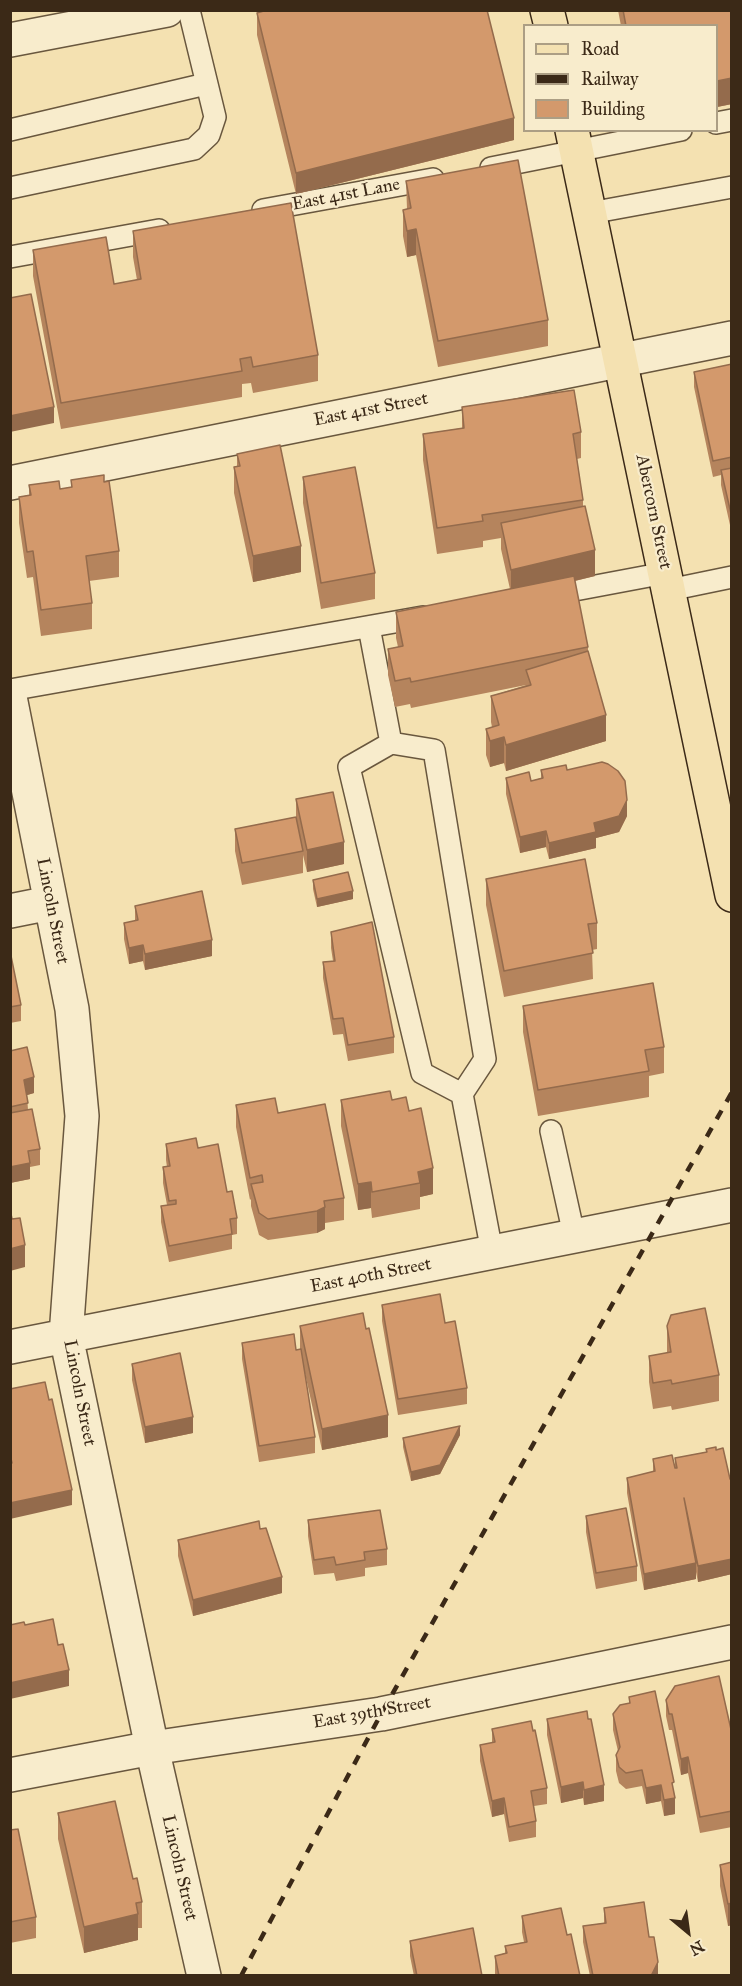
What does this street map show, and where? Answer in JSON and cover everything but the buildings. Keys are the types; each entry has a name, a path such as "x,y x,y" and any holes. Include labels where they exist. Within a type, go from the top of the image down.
{"main road":[{"name":"Abercorn Street","path":"574,141 667,581 726,835 732,895"}],"street":[{"path":"10,40 105,16 167,10"},
{"name":"East 41st Street","path":"10,483 732,338"},
{"name":"Lincoln Street","path":"10,697 72,1010 82,1116 66,1336 152,1748 204,1976"},
{"path":"10,911 50,903"},
{"name":"East 40th Street","path":"10,1347 732,1205"},
{"name":"East 39th Street","path":"10,1775 152,1748 381,1714 732,1642"}],"lane":[{"path":"10,188 194,149 209,135 215,117 189,10"},
{"path":"10,130 206,84"},
{"name":"East 41st Lane","path":"246,213 464,173 574,141 662,132"},
{"path":"590,213 732,188"},
{"path":"10,257 176,227"},
{"path":"529,598 667,581 732,577"},
{"path":"10,690 439,614"},
{"path":"369,627 391,743"},
{"path":"462,1094 422,1073 349,767 391,743 434,750 485,1059 462,1094 492,1252"},
{"path":"551,1131 574,1235"}],"railway":[{"path":"241,1976 381,1714 732,1092"}]}
